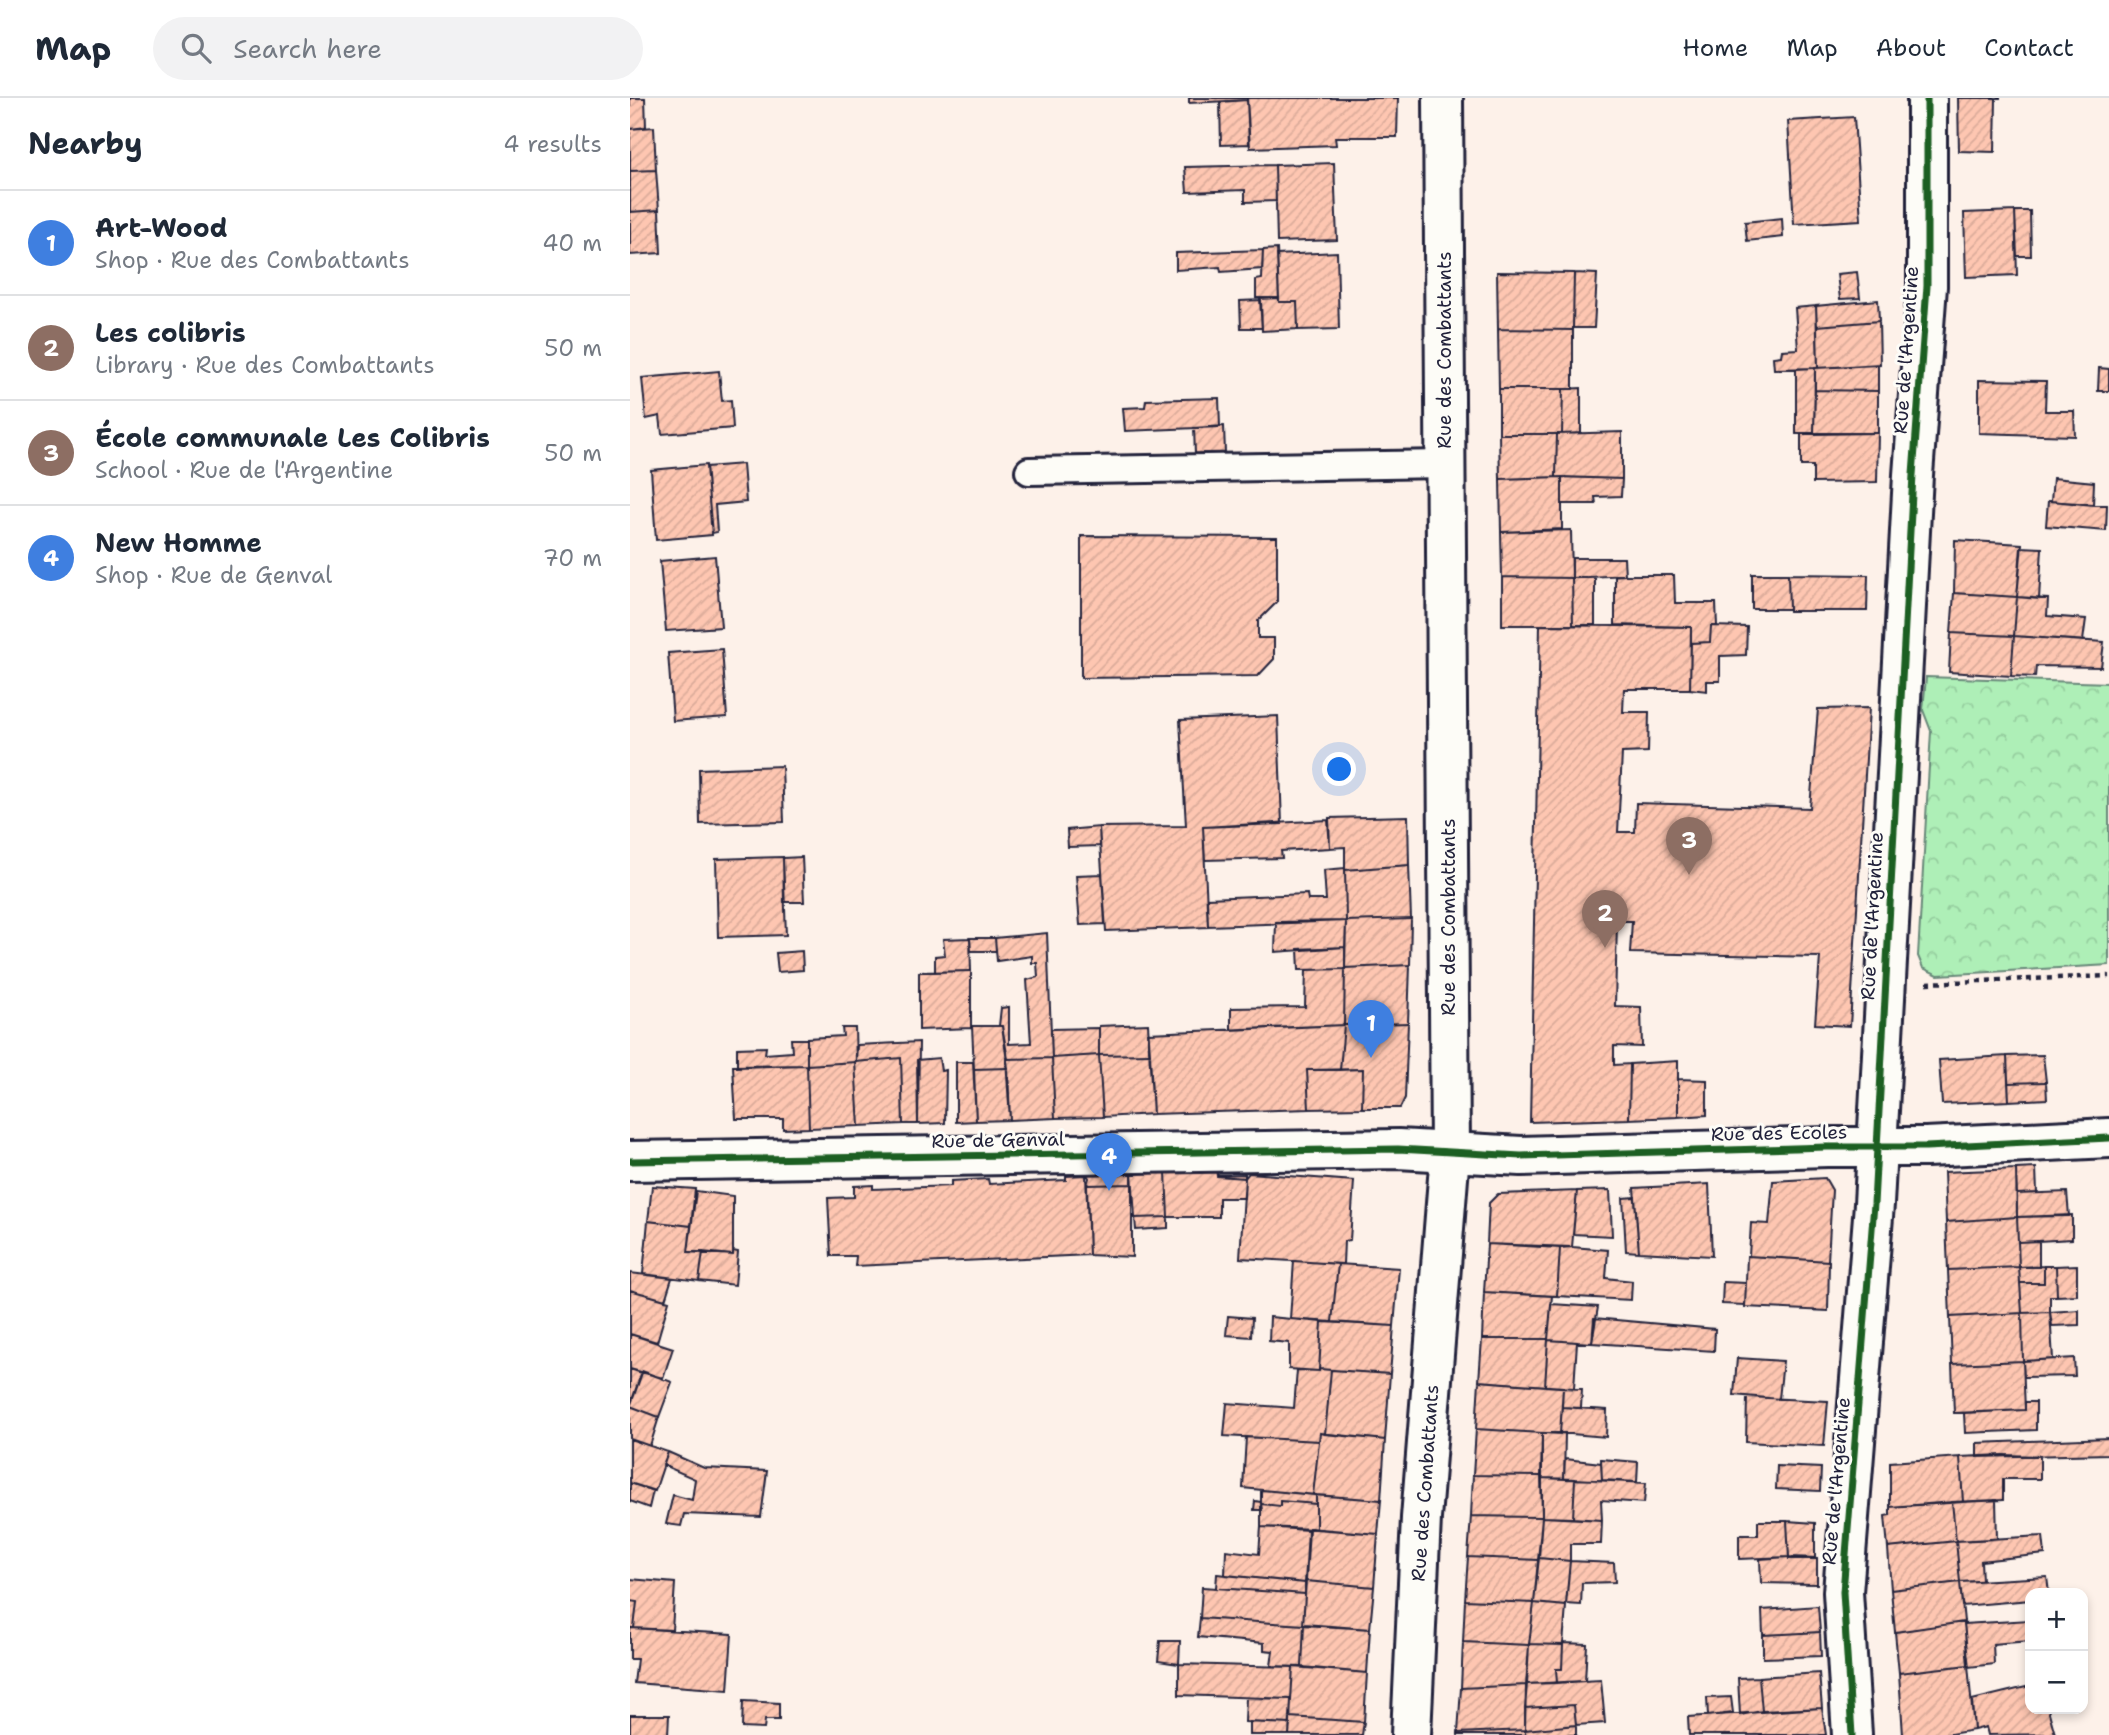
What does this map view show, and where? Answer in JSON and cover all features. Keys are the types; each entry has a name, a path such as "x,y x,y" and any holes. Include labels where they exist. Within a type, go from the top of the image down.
{"street":[{"name":"Rue des Combattants","path":"1412,1735 1421,1518 1450,1153 1443,98"},
{"name":"Rue de l'Argentine","path":"1852,1735 1843,1592 1876,1147 1913,475 1927,286 1927,98"},
{"name":"Rue des Ecoles","path":"1450,1153 1521,1156 2109,1139"},
{"name":"Rue de Genval","path":"630,1161 1398,1149 1450,1153"}],"lane":[{"path":"1030,471 1445,464"}],"path":[{"path":"1884,985 2109,976"}],"green space":[{"path":"1926,677 2109,683 2109,965 1938,975 1923,968 1918,956 1931,731 1923,710"}],"building":[{"path":"630,98 645,98 646,127 630,129"},
{"path":"1189,98 1247,98 1247,100 1189,103"},
{"path":"1247,98 1398,98 1397,137 1335,137 1336,145 1250,148"},
{"path":"1958,98 1996,98 1995,152 1959,151"},
{"path":"1247,100 1249,144 1221,145 1220,102"},
{"path":"1854,117 1861,220 1794,224 1788,121"},
{"path":"654,127 656,170 630,171 630,129"},
{"path":"1334,163 1337,240 1277,242 1275,165"},
{"path":"1275,165 1276,201 1245,202 1245,190 1187,192 1185,167"},
{"path":"656,170 659,210 630,212 630,171"},
{"path":"659,210 661,253 630,255 630,212"},
{"path":"2015,211 2017,275 1966,277 1964,213"},
{"path":"2015,211 2030,211 2031,256 2017,256"},
{"path":"1782,218 1783,237 1747,241 1745,222"},
{"path":"1277,249 1279,298 1256,298 1256,280 1262,279 1263,250"},
{"path":"1263,250 1262,269 1221,272 1220,267 1176,270 1176,253"},
{"path":"1337,252 1339,329 1298,330 1297,302 1279,302 1277,255"},
{"path":"1497,272 1574,273 1573,330 1498,329"},
{"path":"1857,272 1860,298 1840,299 1837,274"},
{"path":"1574,273 1597,274 1594,328 1573,328"},
{"path":"1279,298 1279,302 1297,302 1298,329 1262,331 1260,299"},
{"path":"1261,300 1262,328 1241,328 1240,301"},
{"path":"1878,300 1879,321 1817,326 1816,306"},
{"path":"1816,306 1818,368 1774,369 1773,357 1781,356 1782,350 1798,349 1795,308"},
{"path":"1879,321 1880,364 1818,368 1817,326"},
{"path":"1498,329 1573,330 1573,389 1499,389"},
{"path":"1878,365 1878,391 1815,390 1815,368"},
{"path":"1815,368 1814,434 1796,434 1796,369"},
{"path":"2099,368 2109,369 2109,391 2098,391"},
{"path":"719,371 722,401 731,400 733,428 662,434 660,416 646,419 642,378"},
{"path":"1979,380 2046,381 2045,411 2074,411 2075,436 1979,433"},
{"path":"1581,388 1581,433 1562,434 1563,389"},
{"path":"1499,389 1563,389 1562,434 1499,434"},
{"path":"1815,390 1878,391 1878,433 1814,434"},
{"path":"1219,398 1220,427 1125,431 1123,408 1145,407 1146,400"},
{"path":"1224,426 1225,453 1195,454 1194,428"},
{"path":"1622,432 1622,479 1556,477 1557,434"},
{"path":"1801,433 1878,433 1877,482 1813,483 1813,466 1801,466"},
{"path":"1499,434 1557,434 1556,477 1500,479"},
{"path":"743,464 746,502 715,505 717,532 712,533 706,467"},
{"path":"706,465 712,535 656,540 651,470"},
{"path":"1562,477 1562,529 1501,532 1500,479"},
{"path":"1562,477 1622,479 1621,496 1595,497 1596,504 1562,504"},
{"path":"2053,478 2094,482 2093,505 2051,501"},
{"path":"2048,501 2107,505 2106,531 2046,526"},
{"path":"1571,530 1572,578 1502,577 1501,532"},
{"path":"1081,536 1277,537 1277,602 1258,621 1258,638 1274,638 1274,659 1258,676 1081,678"},
{"path":"1955,540 2022,544 2017,597 1954,593"},
{"path":"2021,547 2042,548 2039,599 2017,597"},
{"path":"715,556 721,627 666,631 660,561"},
{"path":"1572,558 1624,558 1625,575 1572,578"},
{"path":"1752,574 1788,574 1789,609 1752,609"},
{"path":"1788,574 1868,575 1867,611 1789,611"},
{"path":"1615,575 1674,575 1675,603 1716,603 1717,626 1711,626 1710,642 1691,643 1691,627 1615,625"},
{"path":"1502,577 1572,578 1573,625 1502,625"},
{"path":"1572,578 1595,578 1595,625 1573,625"},
{"path":"1954,593 2017,597 2014,636 1951,633"},
{"path":"2017,597 2048,599 2047,616 2086,619 2083,641 2014,636"},
{"path":"1540,625 1691,627 1690,689 1624,689 1623,712 1649,712 1648,752 1622,753 1618,832 1635,832 1636,803 1810,808 1818,709 1869,708 1850,1026 1815,1024 1820,957 1630,953 1632,921 1617,921 1615,1006 1641,1007 1642,1047 1614,1046 1614,1065 1630,1064 1629,1119 1530,1122"},
{"path":"1711,626 1747,627 1746,655 1720,656 1720,681 1707,681 1707,691 1690,689 1691,643 1710,642"},
{"path":"1951,633 2014,636 2011,676 1949,672"},
{"path":"2014,636 2104,642 2101,667 2036,666 2035,677 2011,676"},
{"path":"722,649 727,717 673,721 668,653"},
{"path":"1278,716 1282,824 1203,827 1208,927 1106,931 1099,827 1186,826 1180,720"},
{"path":"782,766 784,822 700,824 699,769"},
{"path":"1408,816 1409,865 1345,870 1345,847 1330,848 1329,818"},
{"path":"1328,820 1330,848 1281,851 1282,858 1205,860 1203,827"},
{"path":"1099,827 1100,846 1068,847 1067,830"},
{"path":"783,857 786,935 718,937 716,859"},
{"path":"802,857 804,902 784,902 783,858"},
{"path":"1409,865 1411,919 1346,921 1345,870"},
{"path":"1345,868 1346,921 1208,926 1207,898 1307,894 1308,900 1326,900 1324,870"},
{"path":"1102,874 1105,924 1080,925 1076,875"},
{"path":"1411,919 1410,965 1345,968 1346,921"},
{"path":"1346,921 1345,947 1275,952 1276,922"},
{"path":"1047,933 1052,1058 1008,1059 1002,1026 999,1026 1001,1008 1009,1007 1009,1044 1031,1043 1027,980 1038,977 1037,963 1032,963 1032,956 997,961 995,938"},
{"path":"970,938 971,971 935,972 935,956 945,955 943,939"},
{"path":"970,938 995,938 996,951 971,951"},
{"path":"1345,947 1345,969 1299,970 1298,949"},
{"path":"802,951 803,970 778,972 776,953"},
{"path":"1410,965 1408,1023 1344,1025 1345,968"},
{"path":"1345,969 1344,1025 1231,1030 1231,1008 1305,1007 1306,970"},
{"path":"971,971 971,1028 919,1030 919,972"},
{"path":"1408,1023 1405,1098 1400,1108 1362,1108 1363,1069 1340,1070 1344,1025"},
{"path":"1148,1024 1150,1054 1099,1055 1099,1026"},
{"path":"1344,1025 1340,1070 1307,1070 1309,1109 1153,1114 1148,1033"},
{"path":"972,1026 1002,1026 1008,1068 974,1069"},
{"path":"842,1028 855,1028 856,1062 807,1065 807,1038 843,1036"},
{"path":"1099,1028 1099,1055 1052,1058 1051,1029"},
{"path":"791,1039 807,1039 807,1065 737,1067 737,1048 766,1047 765,1054 792,1052"},
{"path":"919,1042 918,1124 903,1124 901,1058 856,1062 857,1045"},
{"path":"1150,1054 1153,1114 1103,1117 1099,1055"},
{"path":"1099,1055 1103,1117 1055,1118 1052,1058"},
{"path":"2043,1055 2046,1082 2008,1083 2007,1056"},
{"path":"2007,1056 2009,1101 1942,1104 1939,1060"},
{"path":"901,1058 903,1124 859,1126 855,1062"},
{"path":"939,1058 941,1071 946,1070 945,1123 918,1124 917,1060"},
{"path":"1052,1058 1055,1118 1010,1120 1006,1059"},
{"path":"1678,1061 1678,1117 1629,1119 1630,1064"},
{"path":"855,1062 859,1126 809,1128 807,1065"},
{"path":"956,1062 973,1062 976,1121 956,1122"},
{"path":"807,1065 809,1128 783,1129 783,1119 736,1119 733,1066"},
{"path":"1008,1068 1010,1120 976,1121 974,1069"},
{"path":"1363,1069 1362,1108 1309,1109 1307,1070"},
{"path":"1678,1079 1707,1080 1707,1115 1678,1117"},
{"path":"2046,1082 2047,1099 2009,1101 2008,1083"},
{"path":"1216,1168 1218,1175 1245,1174 1245,1178 1217,1176 1216,1170 1166,1172 1168,1217 1135,1218 1132,1172"},
{"path":"2036,1168 2037,1193 2017,1194 2016,1169"},
{"path":"2016,1169 2017,1217 1946,1222 1944,1172"},
{"path":"1216,1170 1217,1176 1245,1178 1244,1198 1219,1198 1219,1217 1168,1217 1166,1172"},
{"path":"1132,1172 1132,1184 1087,1185 1089,1178 1086,1173"},
{"path":"1249,1173 1354,1181 1350,1240 1344,1241 1343,1264 1240,1258 1245,1178"},
{"path":"1086,1175 1089,1255 855,1266 856,1256 831,1256 828,1198 854,1197 854,1186 873,1185 873,1189 951,1186 951,1181 988,1179 989,1184 1066,1180 1066,1176"},
{"path":"1825,1178 1832,1190 1828,1261 1749,1256 1751,1223 1769,1224 1773,1181"},
{"path":"1132,1184 1132,1257 1089,1255 1087,1185"},
{"path":"1709,1184 1712,1256 1639,1252 1634,1188"},
{"path":"652,1186 695,1189 691,1226 648,1221"},
{"path":"1610,1190 1612,1236 1573,1234 1577,1191"},
{"path":"696,1191 733,1196 733,1255 688,1252"},
{"path":"1577,1191 1572,1247 1487,1244 1489,1203 1498,1194"},
{"path":"2067,1192 2069,1216 2017,1217 2017,1194"},
{"path":"1635,1197 1639,1252 1626,1251 1623,1198"},
{"path":"2072,1215 2072,1239 2018,1242 2017,1217"},
{"path":"1168,1217 1168,1228 1136,1230 1135,1218"},
{"path":"2017,1217 2019,1267 1948,1270 1946,1222"},
{"path":"648,1221 691,1226 688,1252 703,1252 699,1281 643,1274"},
{"path":"2039,1241 2039,1267 2019,1267 2018,1242"},
{"path":"1487,1244 1560,1248 1557,1296 1484,1292"},
{"path":"1560,1248 1608,1250 1606,1278 1632,1281 1631,1300 1557,1296"},
{"path":"733,1251 738,1252 735,1285 699,1281 703,1252 733,1255"},
{"path":"1747,1256 1829,1261 1828,1311 1745,1307"},
{"path":"1294,1261 1338,1264 1332,1322 1290,1319"},
{"path":"1338,1264 1399,1268 1394,1326 1332,1322"},
{"path":"2077,1265 2077,1295 2057,1296 2056,1266"},
{"path":"2044,1266 2056,1266 2057,1296 2050,1296 2050,1312 2022,1313 2020,1283 2044,1283"},
{"path":"2044,1266 2044,1283 2020,1283 2019,1267"},
{"path":"2019,1267 2022,1313 1950,1317 1948,1270"},
{"path":"630,1273 672,1278 665,1300 630,1290"},
{"path":"1723,1282 1746,1283 1745,1305 1722,1304"},
{"path":"630,1290 669,1301 657,1342 630,1334"},
{"path":"1484,1292 1552,1296 1548,1339 1482,1339"},
{"path":"1551,1304 1598,1307 1592,1343 1548,1340"},
{"path":"2079,1310 2079,1325 2052,1326 2050,1312"},
{"path":"2050,1312 2053,1359 2023,1361 2022,1313"},
{"path":"2022,1313 2023,1361 1952,1364 1950,1317"},
{"path":"1228,1316 1252,1318 1251,1337 1226,1335"},
{"path":"1270,1317 1322,1322 1319,1371 1289,1369 1289,1343 1269,1341"},
{"path":"1594,1318 1715,1329 1714,1351 1592,1343"},
{"path":"1322,1322 1394,1326 1390,1374 1319,1369"},
{"path":"630,1334 673,1348 663,1378 630,1369"},
{"path":"1482,1339 1548,1339 1545,1386 1479,1381"},
{"path":"1548,1340 1577,1342 1574,1388 1545,1386"},
{"path":"1737,1358 1783,1361 1779,1399 1734,1395"},
{"path":"2074,1358 2075,1376 2024,1377 2023,1361"},
{"path":"2023,1361 2025,1410 1954,1413 1952,1364"},
{"path":"630,1369 642,1373 630,1407"},
{"path":"1297,1370 1331,1370 1325,1434 1320,1433 1319,1441 1224,1436 1227,1403 1294,1408"},
{"path":"1331,1370 1390,1374 1385,1440 1325,1434"},
{"path":"642,1371 672,1382 659,1417 630,1406"},
{"path":"1479,1381 1563,1387 1560,1434 1476,1429"},
{"path":"1563,1388 1582,1389 1581,1408 1562,1407"},
{"path":"1747,1397 1828,1401 1824,1446 1746,1442"},
{"path":"2025,1402 2036,1402 2036,1430 1965,1433 1964,1413 2025,1410"},
{"path":"630,1406 659,1417 650,1446 630,1439"},
{"path":"1562,1407 1607,1410 1606,1437 1560,1433"},
{"path":"1476,1429 1542,1433 1541,1476 1473,1475"},
{"path":"1320,1433 1385,1440 1381,1500 1313,1495"},
{"path":"1542,1433 1565,1433 1564,1479 1542,1478"},
{"path":"1246,1437 1319,1441 1313,1495 1243,1488"},
{"path":"2109,1438 2109,1454 1977,1457 1977,1443"},
{"path":"630,1439 668,1452 655,1491 630,1483"},
{"path":"668,1452 704,1468 767,1471 761,1517 684,1514 681,1526 666,1524 673,1495 692,1500 695,1479 663,1465"},
{"path":"2040,1456 2040,1479 2003,1479 2003,1500 1963,1502 1960,1457"},
{"path":"1960,1457 1963,1502 1890,1507 1890,1462"},
{"path":"1565,1459 1601,1463 1602,1480 1564,1479"},
{"path":"1601,1459 1638,1462 1637,1482 1602,1480"},
{"path":"1777,1466 1821,1468 1820,1491 1776,1489"},
{"path":"1473,1475 1541,1476 1542,1517 1471,1516"},
{"path":"1542,1478 1575,1479 1573,1518 1542,1517"},
{"path":"1575,1479 1646,1483 1644,1503 1601,1500 1602,1520 1573,1518"},
{"path":"630,1483 653,1491 649,1508 630,1501"},
{"path":"1261,1490 1316,1495 1316,1504 1280,1501 1280,1506 1261,1504 1262,1510 1254,1510 1255,1501 1261,1502"},
{"path":"1316,1495 1381,1500 1378,1534 1316,1529"},
{"path":"1996,1500 1997,1539 1956,1541 1952,1502"},
{"path":"1280,1501 1316,1504 1316,1529 1261,1527 1261,1504 1280,1506"},
{"path":"1952,1502 1956,1541 1888,1548 1885,1516 1890,1515 1890,1507"},
{"path":"1471,1516 1542,1517 1538,1560 1468,1557"},
{"path":"1542,1517 1602,1520 1601,1544 1570,1544 1570,1561 1539,1558"},
{"path":"1758,1521 1787,1521 1789,1557 1739,1559 1739,1535 1758,1535"},
{"path":"1787,1521 1815,1523 1815,1559 1789,1559"},
{"path":"1261,1527 1308,1530 1305,1583 1225,1575 1226,1550 1259,1554"},
{"path":"1309,1528 1378,1534 1374,1587 1306,1581"},
{"path":"2043,1536 2045,1554 1981,1561 1982,1581 1960,1582 1956,1541"},
{"path":"1956,1541 1960,1582 1891,1590 1888,1548"},
{"path":"1468,1557 1538,1560 1534,1603 1465,1600"},
{"path":"1539,1558 1570,1561 1566,1606 1534,1603"},
{"path":"1817,1558 1817,1584 1761,1583 1760,1559"},
{"path":"1570,1561 1614,1563 1615,1582 1582,1583 1581,1605 1566,1604"},
{"path":"1217,1574 1305,1583 1305,1594 1216,1588"},
{"path":"2047,1577 2048,1588 2025,1588 2025,1600 1962,1606 1960,1582"},
{"path":"630,1579 675,1583 672,1630 634,1628 637,1602 630,1601"},
{"path":"1306,1581 1374,1587 1370,1629 1303,1625"},
{"path":"1960,1582 1964,1622 1895,1632 1891,1590"},
{"path":"1202,1587 1305,1594 1303,1625 1200,1618"},
{"path":"1465,1600 1534,1603 1529,1645 1463,1642"},
{"path":"630,1601 637,1602 634,1628 630,1628"},
{"path":"1534,1603 1566,1606 1563,1645 1529,1644"},
{"path":"1818,1606 1820,1632 1763,1635 1762,1610"},
{"path":"1200,1618 1304,1625 1302,1667 1271,1666 1273,1651 1264,1650 1264,1643 1198,1637"},
{"path":"2025,1620 2025,1641 1993,1644 1994,1664 1969,1667 1964,1624"},
{"path":"1964,1622 1968,1665 1899,1673 1895,1632"},
{"path":"1304,1624 1370,1629 1367,1673 1302,1667"},
{"path":"630,1628 732,1634 728,1690 634,1683 637,1659 630,1659"},
{"path":"1820,1632 1821,1656 1763,1658 1763,1635"},
{"path":"1160,1641 1180,1641 1179,1664 1158,1661"},
{"path":"1463,1642 1529,1645 1526,1685 1461,1688"},
{"path":"1563,1643 1587,1644 1585,1681 1557,1683 1556,1669 1562,1669"},
{"path":"1529,1644 1563,1645 1562,1669 1556,1669 1557,1683 1527,1684"},
{"path":"1179,1664 1293,1667 1291,1699 1179,1695"},
{"path":"1968,1665 1974,1730 1945,1735 1903,1735 1899,1673"},
{"path":"1293,1667 1367,1673 1364,1722 1290,1717"},
{"path":"1819,1673 1822,1708 1762,1711 1759,1677"},
{"path":"1759,1677 1762,1711 1740,1715 1738,1678"},
{"path":"1601,1680 1605,1723 1576,1725 1574,1705 1525,1708 1527,1684"},
{"path":"1526,1685 1525,1730 1458,1733 1461,1688"},
{"path":"2025,1687 2025,1714 2049,1714 2055,1734 1988,1735 1986,1727 1974,1730 1972,1700"},
{"path":"1731,1697 1733,1713 1708,1716 1707,1698"},
{"path":"1246,1698 1291,1699 1290,1724 1245,1722"},
{"path":"743,1701 779,1703 779,1720 765,1720 764,1729 742,1728"},
{"path":"1574,1705 1576,1725 1525,1730 1525,1708"},
{"path":"1822,1708 1826,1735 1689,1735 1688,1717"},
{"path":"630,1715 669,1715 668,1735 630,1735"},
{"path":"1290,1717 1364,1722 1362,1735 1289,1735"},
{"path":"1250,1722 1290,1724 1289,1735 1250,1735"},
{"path":"1576,1725 1576,1735 1525,1735 1525,1730"},
{"path":"1525,1730 1525,1735 1458,1735 1458,1733"}],"cycle path":[{"path":"1852,1735 1843,1592 1874,1204 1913,475 1927,286 1927,98"},
{"path":"630,1161 1398,1149 1521,1156 1827,1147 1926,1147 2109,1138"}],"place":[{"name":"École communale Les Colibris","path":"1689,875"},
{"name":"Les colibris","path":"1605,948"},
{"name":"Art-Wood","path":"1371,1058"},
{"name":"New Homme","path":"1109,1191"}]}
